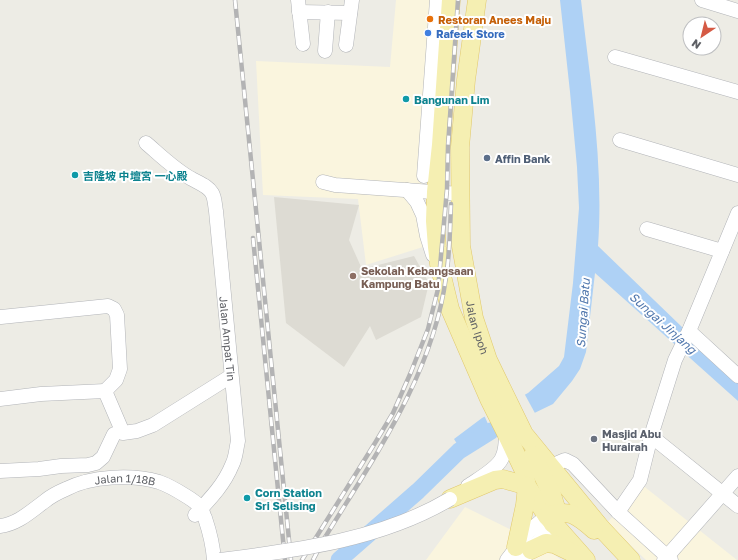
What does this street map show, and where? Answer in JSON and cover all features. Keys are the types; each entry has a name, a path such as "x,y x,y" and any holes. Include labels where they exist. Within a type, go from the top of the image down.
{"main road":[{"name":"Jalan Ipoh","path":"451,0 435,221 436,247 450,309 495,395 517,431 551,466 601,528 632,560"},
{"name":"Jalan Ipoh","path":"477,0 466,80 460,147 461,246 474,318 488,360 495,395"},
{"path":"517,431 521,453 517,457 524,471 527,486 519,554 546,543 554,544 585,559"},
{"path":"517,431 552,495 552,517"},
{"path":"450,499 495,480 503,479 527,486 585,559"},
{"path":"552,517 567,513 580,517 628,560"}],"street":[{"path":"424,176 437,0"},
{"path":"702,0 738,11"},
{"path":"303,44 299,6 328,12 351,6 346,45"},
{"path":"325,51 328,12"},
{"path":"615,57 738,92"},
{"path":"620,140 738,175"},
{"name":"Jalan Ampat Tin","path":"146,143 184,175 206,187 212,193 216,211 238,441 233,464 223,482 198,511"},
{"path":"406,190 417,183 424,176 441,145"},
{"path":"323,182 335,185 460,194"},
{"path":"406,190 417,202 423,215 427,236 450,309"},
{"path":"618,512 640,480 651,436 675,360 689,332 738,213"},
{"path":"647,229 722,251"},
{"path":"0,399 41,394 105,391 116,380 120,369 117,315 114,309 108,306 1,317"},
{"path":"689,332 738,376"},
{"path":"105,391 123,433 137,431 153,425 231,376"},
{"path":"450,499 499,463 505,448 517,431"},
{"path":"0,471 88,465 96,463 103,456 114,434"},
{"path":"651,436 738,506"},
{"path":"220,560 262,555 332,542 381,530 420,515 450,499 498,473 517,457"},
{"path":"551,466 565,460 573,464 618,512 668,559 738,476"},
{"name":"Jalan 1/18B","path":"0,526 21,519 46,500 67,488 82,482 117,478 159,482 183,494 198,511 206,543 208,560"},
{"name":"Jalan 1/18B","path":"0,531 14,529 24,524 49,505 69,493 83,487 100,484 136,484 155,486 198,511"},
{"path":"198,511 212,543 214,560"},
{"path":"519,554 533,526 552,517"}],"shaded area":[{"path":"396,0 438,0 421,173 423,247 366,265 358,199 263,195 256,61 390,67"},
{"name":"Sekolah Kebangsaan Kampung Batu","path":"274,197 359,205 349,240 362,269 414,256 429,283 421,317 376,340 370,326 344,367 286,323"},
{"path":"641,484 737,560 646,560 607,523"},
{"path":"465,507 544,546 561,560 426,560"}],"water":[{"name":"Sungai Jinjang","path":"560,0 581,0 598,153 598,246 738,381 738,401 595,273 586,352 580,369 572,381 553,404 472,443 459,447 454,439 482,418 528,393 559,366 564,357 573,283 579,208 577,167"}],"pier":[{"path":"524,393 536,415 493,435 484,415"}],"waterway":[{"name":"Sungai Batu","path":"339,560 418,491 459,451 491,431"}],"railway":[{"path":"235,0 291,560"},
{"path":"302,560 393,413 428,329 438,289 447,189 448,146 458,0"},
{"path":"313,560 399,414 415,381 428,348 439,313 446,277 451,204"},
{"path":"253,238 285,560"}],"place":[{"name":"Restoran Anees Maju","path":"430,19"},
{"name":"Rafeek Store","path":"428,33"},
{"name":"Bangunan Lim","path":"406,99"},
{"name":"Affin Bank","path":"487,158"},
{"name":"吉隆坡 中壇宮 一心殿","path":"75,175"},
{"name":"Sekolah Kebangsaan Kampung Batu","path":"353,276"},
{"name":"Masjid Abu Hurairah","path":"594,439"},
{"name":"Corn Station Sri Selising","path":"247,498"}]}
